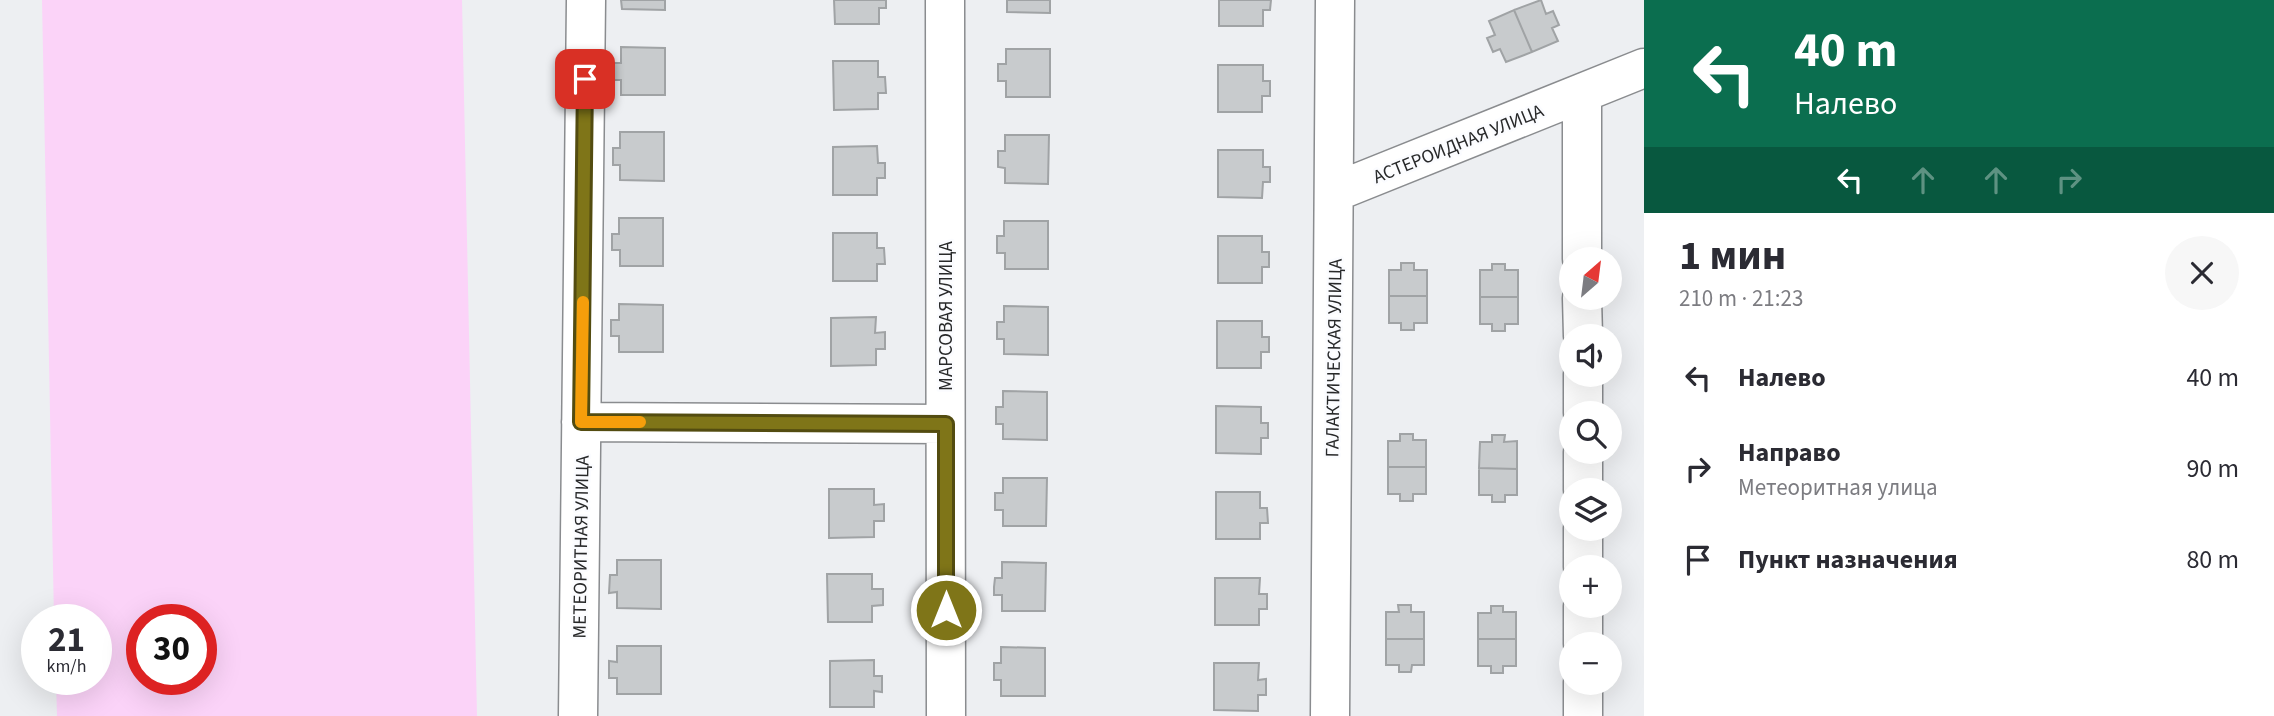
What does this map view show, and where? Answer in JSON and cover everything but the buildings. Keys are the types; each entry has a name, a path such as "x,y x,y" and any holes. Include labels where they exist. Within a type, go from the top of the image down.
{"street":[{"name":"МЕТЕОРИТНАЯ УЛИЦА","path":"578,716 586,0"},
{"name":"МАРСОВАЯ УЛИЦА","path":"945,0 946,716"},
{"name":"ГАЛАКТИЧЕСКАЯ УЛИЦА","path":"1330,716 1335,0"},
{"name":"АСТЕРОИДНАЯ УЛИЦА","path":"1335,192 1644,68"},
{"path":"1582,93 1582,247"},
{"path":"581,422 946,424"},
{"path":"1583,695 1583,716"}],"shaded area":[{"path":"42,0 462,0 477,716 57,716 56,695 112,695 112,604 54,604"}],"slow traffic":[{"path":"583,302 581,422 640,422"}],"route":[{"path":"585,79 581,422 946,424 946,610"}]}
